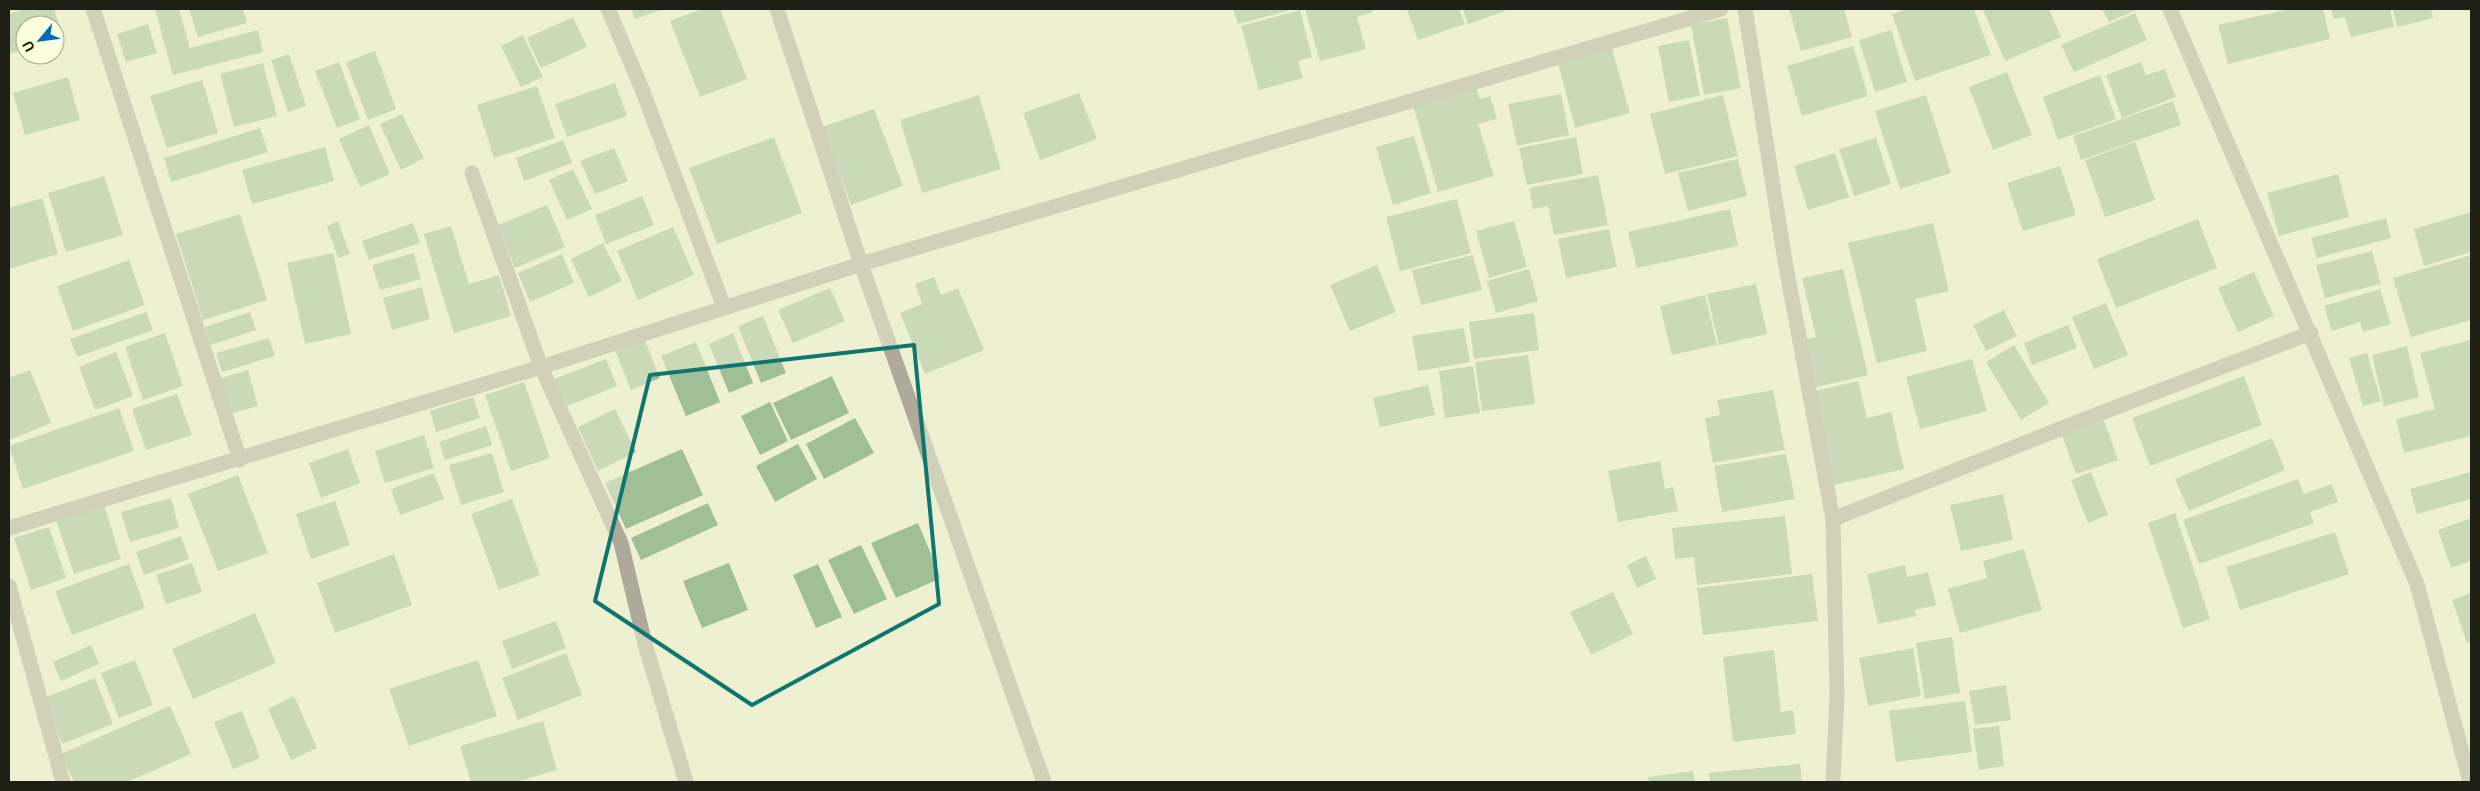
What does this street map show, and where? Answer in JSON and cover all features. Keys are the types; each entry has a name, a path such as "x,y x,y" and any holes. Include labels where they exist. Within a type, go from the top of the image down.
{"street":[{"path":"92,9 240,460"},
{"path":"608,9 642,90 724,306"},
{"path":"777,9 860,264 1044,782"},
{"path":"9,528 240,460 540,367 724,306 860,264 1720,9"},
{"path":"1745,9 1785,261 1833,519 1837,696 1833,782"},
{"path":"2170,9 2417,584 2464,731 2470,782"},
{"path":"472,173 540,367 621,543 645,644 686,782"},
{"path":"1833,519 2080,421 2310,333"},
{"path":"9,586 63,782"}],"highlighted area":[{"path":"914,345 939,604 752,705 595,601 650,375"}],"building":[{"path":"24,9 54,9 56,15 15,15 15,52 9,54 9,14"},
{"path":"155,9 179,9 190,48 258,30 263,52 173,75"},
{"path":"189,9 243,9 247,23 198,37"},
{"path":"631,9 664,9 635,19"},
{"path":"702,9 720,9 747,79 700,97 670,21"},
{"path":"1233,9 1294,9 1238,24"},
{"path":"1305,9 1372,9 1373,12 1357,17 1366,49 1320,61"},
{"path":"1407,9 1459,9 1465,24 1418,40"},
{"path":"1463,9 1504,9 1505,11 1468,24"},
{"path":"1789,9 1844,9 1852,37 1801,51"},
{"path":"1906,9 1974,9 1991,55 1915,81 1892,14"},
{"path":"2049,9 2061,37 2005,61 1983,10"},
{"path":"2102,9 2138,9 2109,22"},
{"path":"2290,9 2323,9 2330,39 2228,64 2218,25"},
{"path":"2331,9 2390,9 2394,27 2351,37 2345,17 2334,19"},
{"path":"2393,9 2431,9 2433,18 2397,27"},
{"path":"1300,10 1312,57 1298,61 1303,78 1259,90 1241,26"},
{"path":"2135,13 2147,40 2074,72 2061,45"},
{"path":"573,17 587,47 541,68 527,38"},
{"path":"1727,18 1741,88 1704,95 1691,25"},
{"path":"148,24 157,53 126,62 117,34"},
{"path":"1891,30 1907,82 1875,92 1859,40"},
{"path":"523,35 543,77 521,87 501,46"},
{"path":"1689,40 1700,96 1669,102 1658,46"},
{"path":"1611,45 1630,113 1575,128 1557,59"},
{"path":"1853,46 1868,96 1802,116 1787,66"},
{"path":"375,51 396,109 368,120 346,62"},
{"path":"289,54 306,106 288,112 271,60"},
{"path":"339,62 360,119 337,128 315,71"},
{"path":"2141,62 2146,75 2165,69 2176,97 2122,118 2106,75"},
{"path":"263,63 277,116 234,127 220,74"},
{"path":"2007,72 2032,135 1993,150 1969,87"},
{"path":"2100,75 2116,119 2058,140 2043,97"},
{"path":"68,77 80,120 25,135 13,93"},
{"path":"202,80 218,133 167,148 150,96"},
{"path":"615,83 627,116 567,137 555,104"},
{"path":"537,86 555,138 494,158 477,105"},
{"path":"1476,86 1480,99 1490,96 1497,119 1478,124 1494,176 1438,192 1413,105"},
{"path":"1079,93 1097,139 1040,160 1023,113"},
{"path":"1561,94 1569,135 1517,146 1508,104"},
{"path":"979,95 1001,169 922,193 900,120"},
{"path":"1723,95 1738,156 1665,174 1650,114"},
{"path":"1926,95 1951,173 1900,189 1875,111"},
{"path":"2173,101 2181,125 2081,160 2073,136"},
{"path":"874,109 903,186 851,205 822,127"},
{"path":"402,114 424,158 401,170 380,124"},
{"path":"369,125 390,174 360,187 339,139"},
{"path":"260,128 268,152 171,182 164,158"},
{"path":"1414,136 1431,193 1393,205 1376,147"},
{"path":"774,137 802,213 717,244 689,168"},
{"path":"1576,137 1583,174 1527,185 1519,148"},
{"path":"1876,138 1891,184 1854,196 1839,149"},
{"path":"563,140 572,163 524,181 516,158"},
{"path":"2135,142 2155,200 2105,217 2085,160"},
{"path":"325,147 334,181 252,204 242,170"},
{"path":"614,148 628,181 595,194 580,161"},
{"path":"1835,153 1849,197 1808,210 1794,166"},
{"path":"1738,159 1747,196 1688,211 1678,173"},
{"path":"2060,166 2076,215 2023,231 2007,183"},
{"path":"573,169 592,209 567,220 549,180"},
{"path":"2338,174 2349,217 2279,236 2267,193"},
{"path":"1598,175 1608,225 1554,235 1548,206 1533,209 1529,188"},
{"path":"104,176 123,235 66,252 48,193"},
{"path":"642,196 654,225 606,244 595,215"},
{"path":"42,198 58,254 9,269 9,208"},
{"path":"1457,199 1471,253 1400,271 1386,217"},
{"path":"547,205 565,247 515,268 498,225"},
{"path":"1730,209 1738,246 1637,268 1628,232"},
{"path":"2471,212 2471,252 2424,266 2414,229"},
{"path":"240,214 267,300 203,320 176,234"},
{"path":"2386,218 2391,238 2317,258 2311,238"},
{"path":"2198,219 2217,268 2116,308 2097,259"},
{"path":"338,221 350,254 338,258 327,226"},
{"path":"1514,221 1527,267 1489,278 1476,231"},
{"path":"413,223 420,243 369,260 362,241"},
{"path":"1933,223 1949,291 1915,299 1927,351 1877,363 1848,243"},
{"path":"451,226 469,284 499,275 511,316 454,333 424,234"},
{"path":"673,227 694,275 638,300 617,251"},
{"path":"1609,229 1617,267 1566,278 1558,239"},
{"path":"603,243 622,281 589,297 571,259"},
{"path":"2372,251 2381,284 2325,298 2316,265"},
{"path":"333,253 351,334 305,344 287,263"},
{"path":"414,253 421,279 380,290 372,265"},
{"path":"562,254 574,283 530,302 518,273"},
{"path":"1473,255 1482,290 1421,305 1412,270"},
{"path":"2471,255 2471,320 2411,337 2393,278"},
{"path":"129,260 145,305 73,331 57,286"},
{"path":"1377,265 1396,312 1350,331 1330,285"},
{"path":"1529,269 1538,301 1496,313 1487,281"},
{"path":"1843,269 1868,375 1812,388 1801,340 1816,337 1802,278"},
{"path":"2254,272 2274,316 2238,332 2218,288"},
{"path":"934,277 941,295 958,288 984,350 925,374 900,313 922,304 915,284"},
{"path":"1756,284 1767,334 1719,345 1707,294"},
{"path":"422,287 430,319 392,330 383,298"},
{"path":"830,288 845,321 793,343 778,310"},
{"path":"2380,289 2391,324 2363,332 2360,322 2332,331 2324,306"},
{"path":"1705,295 1717,345 1672,355 1660,306"},
{"path":"2106,303 2128,355 2094,369 2072,317"},
{"path":"2004,310 2017,336 1986,351 1973,325"},
{"path":"146,312 153,330 77,357 70,339"},
{"path":"250,312 256,330 211,345 205,327"},
{"path":"1534,313 1539,350 1474,359 1469,322"},
{"path":"763,316 786,373 761,383 738,326"},
{"path":"2068,325 2077,348 2032,365 2024,343"},
{"path":"1464,328 1470,362 1418,371 1412,336"},
{"path":"165,333 183,386 143,400 125,347"},
{"path":"733,333 753,383 729,393 709,344"},
{"path":"269,338 275,356 222,372 216,353"},
{"path":"644,338 660,378 631,390 615,350"},
{"path":"2471,340 2471,436 2404,453 2396,419 2435,409 2420,353"},
{"path":"696,342 720,402 686,416 661,356"},
{"path":"2014,345 2049,403 2021,420 1986,362"},
{"path":"2407,346 2419,397 2384,406 2372,355"},
{"path":"116,352 133,396 95,410 79,367"},
{"path":"2367,353 2381,401 2363,406 2349,358"},
{"path":"1528,355 1535,404 1482,411 1475,362"},
{"path":"606,359 617,386 565,407 554,379"},
{"path":"1972,359 1987,411 1920,429 1906,377"},
{"path":"1473,366 1480,413 1445,418 1439,371"},
{"path":"30,370 51,423 9,440 9,378"},
{"path":"248,370 258,406 229,414 218,379"},
{"path":"832,376 849,413 791,440 773,403"},
{"path":"2244,376 2262,425 2150,466 2132,418"},
{"path":"1858,381 1867,418 1891,412 1904,469 1834,485 1812,392"},
{"path":"524,382 550,458 511,471 485,395"},
{"path":"1428,385 1435,415 1380,427 1373,398"},
{"path":"1773,390 1785,450 1713,463 1705,418 1720,415 1717,400"},
{"path":"177,394 192,435 146,450 132,409"},
{"path":"473,397 480,418 436,432 430,411"},
{"path":"770,402 788,441 760,455 741,416"},
{"path":"119,408 134,451 23,489 9,446"},
{"path":"615,409 636,452 598,471 578,427"},
{"path":"855,418 874,453 824,479 806,444"},
{"path":"2104,420 2118,460 2076,474 2062,435"},
{"path":"486,426 492,445 445,460 439,442"},
{"path":"424,435 434,468 385,483 375,451"},
{"path":"2272,438 2285,470 2189,511 2175,479"},
{"path":"798,444 817,479 775,502 756,466"},
{"path":"348,449 360,483 321,498 309,463"},
{"path":"682,449 703,495 626,529 605,483"},
{"path":"492,453 504,492 461,505 449,465"},
{"path":"1786,454 1795,499 1722,512 1714,466"},
{"path":"1660,461 1665,489 1673,487 1678,511 1618,522 1608,471"},
{"path":"2091,472 2108,515 2088,523 2071,480"},
{"path":"2471,472 2471,499 2417,514 2410,489"},
{"path":"434,473 444,499 400,515 391,489"},
{"path":"238,475 268,553 218,571 188,494"},
{"path":"2298,479 2304,494 2332,484 2338,502 2310,512 2314,523 2199,564 2183,520"},
{"path":"2003,494 2013,540 1961,551 1950,505"},
{"path":"171,498 179,528 130,542 121,512"},
{"path":"512,499 540,575 499,590 471,514"},
{"path":"335,501 350,545 311,559 296,514"},
{"path":"708,503 718,525 641,560 631,538"},
{"path":"104,505 121,559 74,574 56,520"},
{"path":"2175,513 2210,619 2183,628 2148,523"},
{"path":"1785,516 1792,574 1697,585 1694,557 1675,559 1672,528"},
{"path":"2471,518 2471,561 2451,568 2438,530"},
{"path":"918,523 941,578 896,598 871,543"},
{"path":"49,527 66,578 31,590 14,538"},
{"path":"2335,532 2349,574 2240,610 2226,567"},
{"path":"181,536 189,559 144,575 136,552"},
{"path":"861,545 887,599 854,614 828,560"},
{"path":"2024,549 2042,610 1960,633 1948,589 1987,578 1983,561"},
{"path":"394,554 412,605 335,633 317,583"},
{"path":"1646,556 1656,579 1637,588 1627,565"},
{"path":"192,563 202,592 166,604 156,575"},
{"path":"729,563 748,610 702,628 683,581"},
{"path":"129,564 145,608 72,635 55,591"},
{"path":"818,564 842,617 816,628 793,575"},
{"path":"1905,565 1907,577 1928,572 1936,605 1915,610 1916,616 1878,624 1867,574"},
{"path":"1812,574 1818,621 1703,635 1697,588"},
{"path":"1613,592 1633,634 1591,655 1570,612"},
{"path":"2471,593 2471,641 2467,643 2452,600"},
{"path":"255,613 276,663 193,699 172,649"},
{"path":"556,621 566,648 512,669 502,641"},
{"path":"1952,637 1960,693 1925,699 1916,643"},
{"path":"91,645 99,664 61,681 53,662"},
{"path":"1913,648 1921,696 1868,706 1859,658"},
{"path":"1774,650 1781,712 1793,710 1796,734 1733,742 1723,657"},
{"path":"566,653 582,695 518,720 502,678"},
{"path":"135,660 153,705 119,718 101,673"},
{"path":"478,660 497,716 409,746 389,689"},
{"path":"95,678 113,724 62,744 44,698"},
{"path":"2006,685 2011,720 1975,725 1969,691"},
{"path":"294,696 317,748 291,760 268,709"},
{"path":"1965,701 1972,752 1896,762 1889,711"},
{"path":"170,706 191,754 127,782 74,782 61,754"},
{"path":"242,711 260,758 233,769 214,722"},
{"path":"543,721 557,770 516,782 471,782 460,746"},
{"path":"1999,726 2004,766 1979,770 1973,729"},
{"path":"1800,764 1802,782 1710,782 1709,773"},
{"path":"1693,771 1695,782 1649,782 1648,777"}]}
